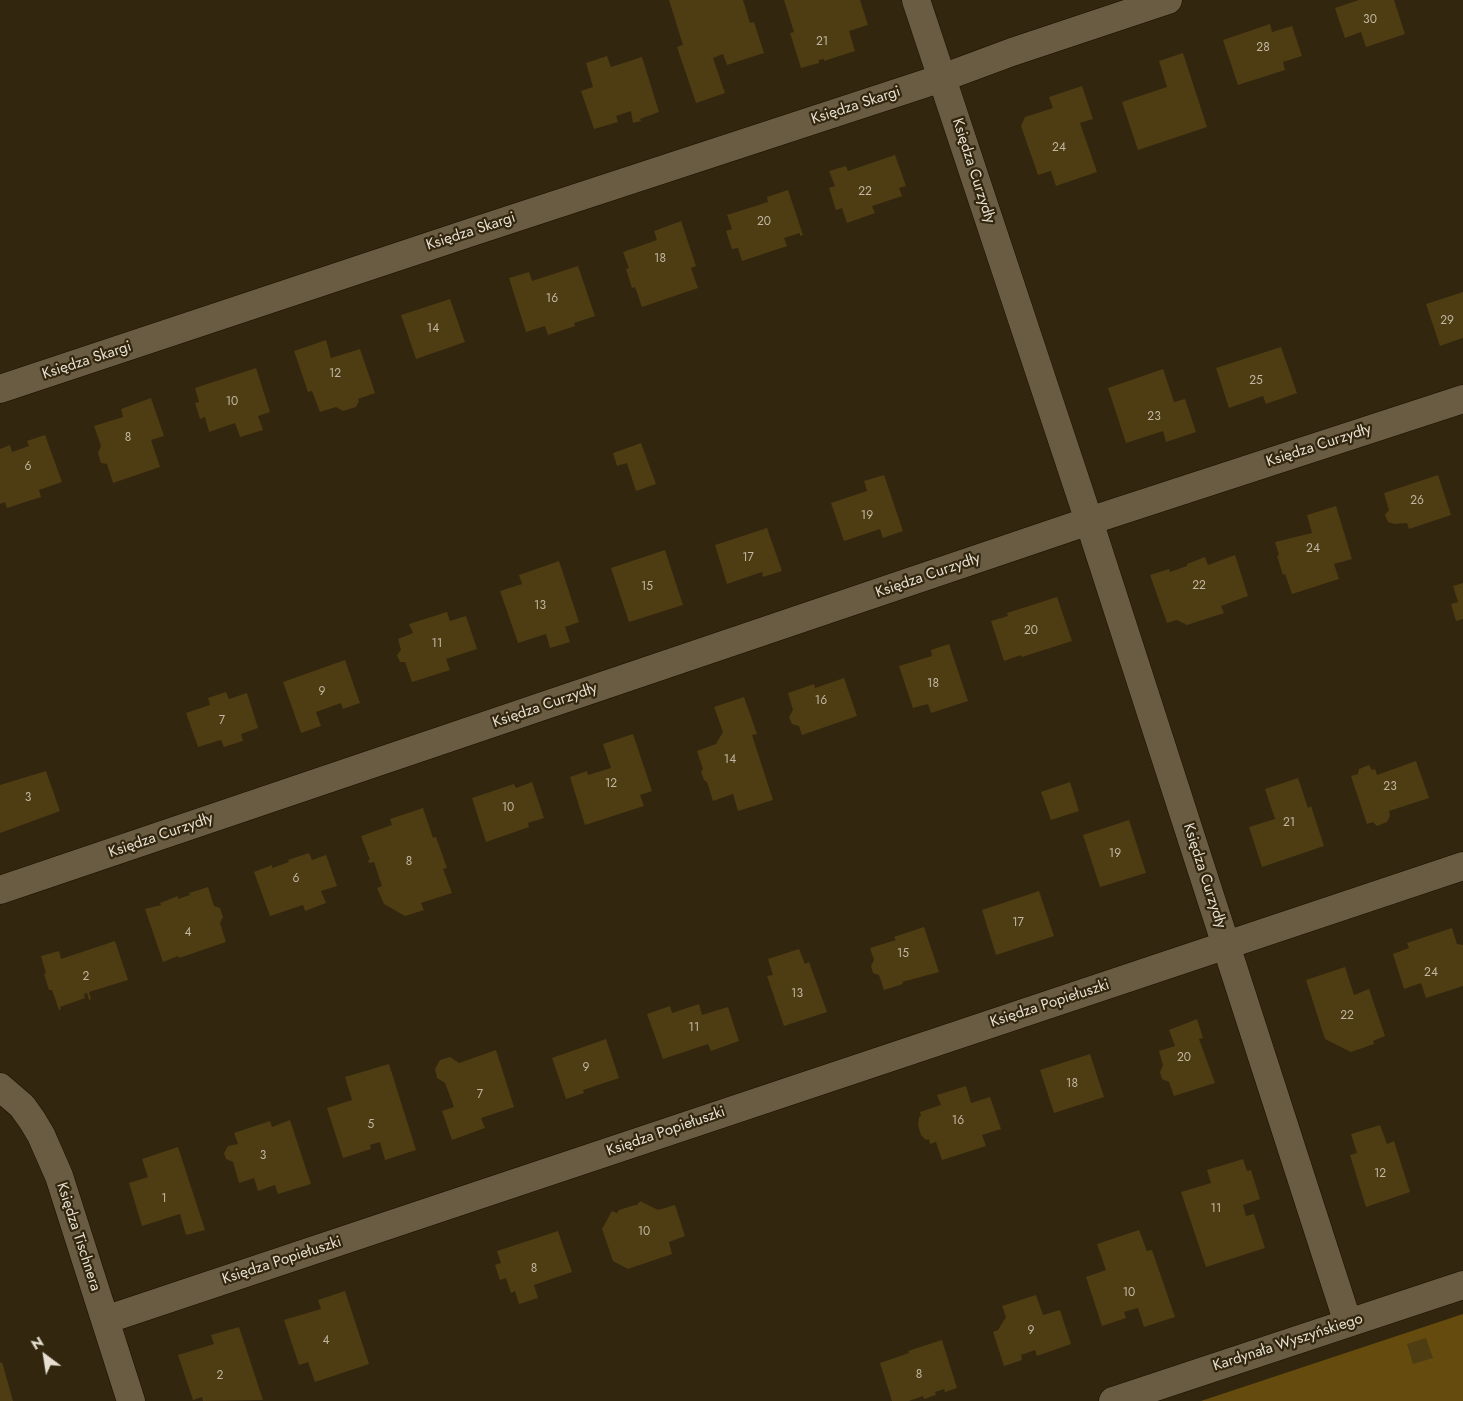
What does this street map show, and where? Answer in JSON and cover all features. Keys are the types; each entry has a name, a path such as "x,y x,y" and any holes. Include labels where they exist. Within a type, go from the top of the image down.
{"street":[{"path":"916,0 942,78"},
{"name":"Księdza Skargi","path":"0,390 472,232 942,78 1012,52 1168,0"},
{"name":"Księdza Curzydły","path":"942,78 1227,945"},
{"name":"Księdza Curzydły","path":"0,890 1089,521 1463,399"},
{"name":"Księdza Popiełuszki","path":"105,1320 1463,866"},
{"path":"1227,945 1348,1323"},
{"name":"Księdza Tischnera","path":"0,1087 22,1106 32,1120 45,1143 59,1176 131,1401"},
{"name":"Kardynała Wyszyńskiego","path":"1113,1401 1463,1285"}],"shaded area":[{"path":"1463,1314 1463,1401 1201,1401"}],"building":[{"path":"669,0 743,0 750,23 754,22 764,53 727,65 723,54 713,58 725,93 696,103 677,47 683,45"},
{"path":"784,0 860,0 868,25 849,31 855,51 824,61 824,59 819,60 819,63 801,68 790,33 794,32"},
{"path":"1359,0 1394,0 1405,34 1366,47 1361,32 1345,38 1335,8"},
{"path":"1270,24 1272,32 1292,26 1302,56 1283,62 1285,70 1238,85 1223,40"},
{"path":"1183,53 1207,127 1138,150 1122,102 1167,87 1159,61"},
{"path":"607,56 611,67 642,57 659,112 633,123 631,111 616,116 618,122 594,129 581,91 593,87 586,63"},
{"path":"1082,86 1093,119 1080,123 1097,172 1056,186 1051,171 1038,175 1021,126 1025,117 1053,108 1049,97"},
{"path":"895,155 906,186 899,188 902,196 872,206 875,213 847,223 842,208 836,210 829,188 835,186 829,171 846,166 848,171"},
{"path":"788,190 803,235 800,236 800,233 784,238 787,246 742,261 738,248 732,249 726,231 732,229 727,215 768,202 767,197"},
{"path":"681,221 696,266 691,268 698,288 642,307 635,287 632,288 626,269 629,268 623,252 657,240 654,231"},
{"path":"578,266 595,316 574,323 575,326 548,335 545,326 526,332 509,278 529,272 532,281"},
{"path":"1463,292 1463,338 1440,346 1426,304"},
{"path":"450,299 465,342 416,359 401,315"},
{"path":"326,340 331,358 360,349 375,393 358,399 356,407 343,411 336,407 320,412 312,391 308,392 294,351"},
{"path":"1281,347 1297,393 1266,404 1263,396 1229,408 1216,368"},
{"path":"256,368 270,412 258,416 263,430 240,437 235,423 209,432 205,417 200,419 195,403 199,402 195,388"},
{"path":"1163,369 1174,402 1185,399 1196,432 1166,442 1163,431 1126,443 1108,388"},
{"path":"151,398 164,436 151,440 160,467 113,483 107,464 101,463 98,453 101,446 94,426 123,417 121,409"},
{"path":"45,435 62,482 39,490 41,497 7,508 5,502 0,504 0,449 10,445 12,452 29,446 27,441"},
{"path":"641,443 656,484 636,491 627,463 617,466 613,453"},
{"path":"884,475 903,531 883,538 880,529 844,541 831,503 867,491 864,481"},
{"path":"1438,475 1451,515 1409,529 1407,523 1394,524 1388,522 1385,515 1389,510 1384,493"},
{"path":"1336,506 1352,559 1334,564 1339,579 1292,594 1285,574 1283,575 1275,542 1312,533 1307,515"},
{"path":"767,528 782,571 763,577 762,572 727,584 715,545"},
{"path":"665,550 683,605 629,622 611,568"},
{"path":"1235,555 1248,596 1221,606 1224,613 1187,625 1177,620 1167,623 1150,575 1169,569 1170,572 1205,557 1208,565"},
{"path":"559,561 579,622 565,627 570,642 550,648 546,634 518,643 500,591 522,584 519,575"},
{"path":"1463,583 1463,619 1456,621 1451,604 1458,602 1453,586"},
{"path":"1057,597 1072,641 1004,661 991,621 1008,616 1007,613"},
{"path":"447,612 450,621 466,616 477,649 446,659 450,670 412,682 405,662 400,662 397,655 401,650 398,639 413,633 409,624"},
{"path":"949,644 968,701 931,713 928,704 913,708 899,666 932,656 931,650"},
{"path":"345,660 360,703 343,709 341,703 316,712 321,726 301,733 283,682"},
{"path":"844,678 857,716 802,735 799,726 792,724 789,717 793,710 788,693 814,684 815,688"},
{"path":"226,692 229,699 247,693 258,728 241,734 243,741 224,747 221,740 198,747 186,713 210,705 208,698"},
{"path":"744,697 757,734 752,735 773,800 738,811 733,794 713,801 707,782 704,780 701,772 703,769 697,751 716,744 723,732 714,707"},
{"path":"633,734 652,791 640,795 644,806 585,825 570,777 587,771 588,775 611,768 603,744"},
{"path":"1416,761 1429,798 1389,811 1390,816 1387,822 1377,826 1373,822 1367,824 1351,776 1358,774 1359,769 1369,765 1372,770 1375,769 1377,775"},
{"path":"46,771 60,811 0,833 0,785"},
{"path":"1298,778 1308,808 1311,806 1324,846 1262,867 1249,827 1275,819 1265,789"},
{"path":"532,782 544,818 528,823 529,827 486,842 472,798 514,784 516,788"},
{"path":"1070,782 1079,811 1051,820 1041,792"},
{"path":"423,808 433,838 436,837 447,868 443,869 452,893 421,903 424,910 405,916 384,904 377,888 382,886 374,862 369,863 368,860 370,860 361,836 392,825 390,819"},
{"path":"1129,820 1146,873 1100,887 1083,835"},
{"path":"309,853 312,860 326,855 337,886 321,891 326,903 305,911 303,905 270,916 254,872 272,865 272,868"},
{"path":"208,887 214,906 220,908 223,917 220,923 226,942 163,962 145,909 161,905 160,903 178,896 178,899 190,895 189,893"},
{"path":"1039,891 1054,936 996,955 982,910"},
{"path":"924,927 939,972 902,982 903,984 884,990 879,975 873,973 871,966 874,960 870,948 896,940 894,937"},
{"path":"1452,928 1457,944 1463,945 1463,986 1426,998 1421,983 1404,989 1393,954 1409,948 1407,943"},
{"path":"115,941 128,980 89,992 91,999 89,1000 87,993 84,994 85,998 60,1007 61,1009 59,1010 52,990 49,990 41,956 59,951 61,959"},
{"path":"799,949 805,964 809,962 827,1012 784,1026 767,976 773,975 768,959"},
{"path":"1345,967 1354,995 1369,989 1385,1036 1373,1041 1374,1044 1351,1052 1325,1039 1306,980"},
{"path":"699,1004 702,1015 728,1007 739,1041 711,1051 708,1044 663,1059 647,1014 670,1006 672,1013"},
{"path":"1197,1019 1203,1038 1199,1039 1215,1083 1174,1096 1169,1082 1162,1079 1160,1072 1163,1065 1159,1051 1175,1046 1169,1030"},
{"path":"606,1039 619,1078 583,1090 584,1093 566,1099 552,1058"},
{"path":"496,1050 514,1107 481,1118 485,1128 452,1140 442,1111 454,1107 445,1083 437,1078 435,1069 440,1060 450,1057 459,1063"},
{"path":"1090,1054 1104,1097 1054,1113 1040,1070"},
{"path":"389,1064 416,1150 385,1160 380,1142 370,1145 371,1149 343,1158 327,1108 352,1100 345,1077"},
{"path":"966,1086 971,1103 990,1097 1001,1129 982,1135 986,1146 942,1160 936,1142 930,1144 929,1139 926,1140 921,1135 918,1125 919,1117 921,1116 920,1112 941,1105 937,1095"},
{"path":"290,1120 311,1184 278,1194 275,1185 258,1191 254,1178 239,1183 233,1162 226,1159 224,1153 228,1146 238,1144 234,1133 270,1121 272,1127"},
{"path":"1380,1125 1387,1144 1394,1141 1410,1192 1366,1207 1350,1155 1357,1153 1351,1134"},
{"path":"178,1147 205,1230 186,1235 180,1214 142,1226 129,1183 148,1177 142,1159"},
{"path":"1243,1159 1247,1171 1251,1170 1260,1199 1243,1205 1246,1216 1254,1214 1265,1248 1206,1267 1181,1192 1211,1183 1207,1170"},
{"path":"640,1201 658,1210 675,1205 685,1236 669,1242 672,1254 628,1269 613,1261 602,1229 612,1211 617,1213 619,1210 637,1205"},
{"path":"1139,1230 1147,1251 1152,1250 1175,1317 1144,1327 1138,1308 1124,1312 1126,1318 1102,1326 1086,1277 1106,1270 1097,1244"},
{"path":"558,1231 572,1272 534,1285 538,1298 519,1304 515,1291 511,1293 506,1278 500,1280 495,1265 501,1263 497,1251"},
{"path":"345,1291 369,1364 315,1382 308,1362 299,1365 284,1320 321,1309 318,1300"},
{"path":"1036,1295 1043,1315 1060,1310 1071,1344 1037,1356 1035,1350 1021,1355 1022,1360 1004,1366 993,1332 998,1330 1006,1317 1002,1306"},
{"path":"239,1327 263,1400 203,1401 202,1397 193,1400 178,1355 214,1344 211,1335"},
{"path":"1426,1338 1433,1358 1413,1364 1407,1344"},
{"path":"942,1340 957,1388 945,1392 944,1389 935,1392 936,1395 924,1399 923,1396 909,1401 892,1401 880,1363 909,1353 908,1351"},
{"path":"2,1362 13,1401 0,1401 0,1363"}]}
